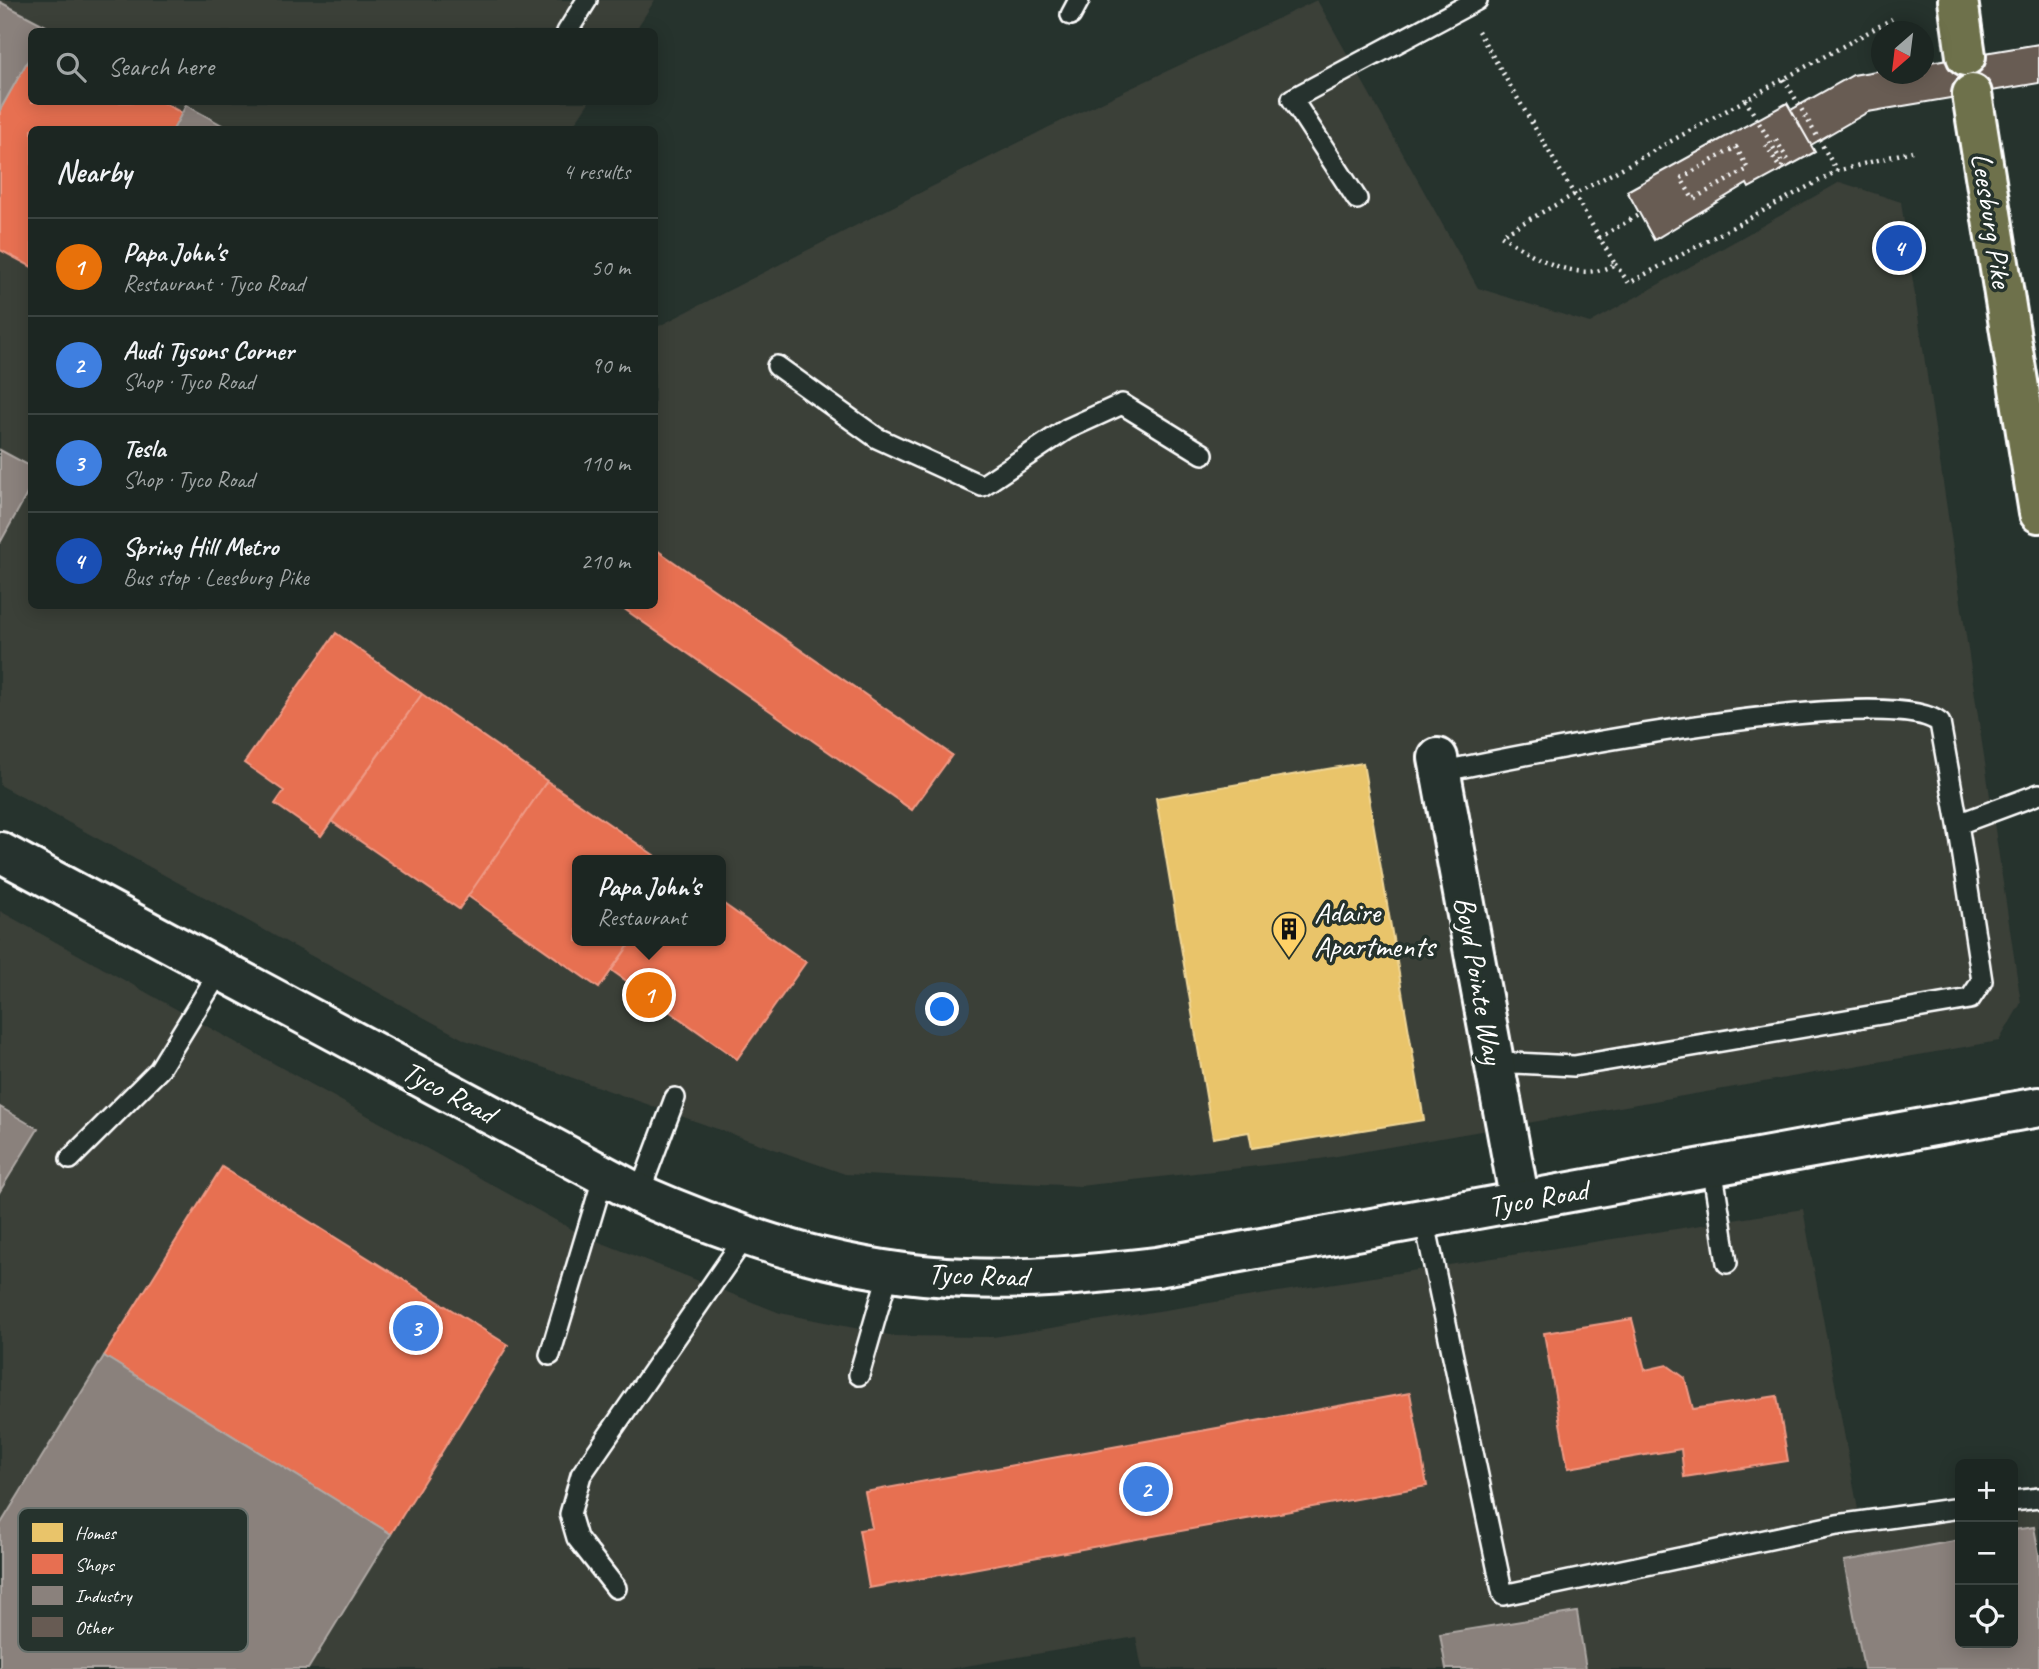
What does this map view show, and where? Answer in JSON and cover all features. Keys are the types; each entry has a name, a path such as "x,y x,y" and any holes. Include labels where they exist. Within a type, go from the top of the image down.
{"highway":[{"path":"1958,0 1966,56"},
{"name":"Leesburg Pike","path":"1972,94 2039,513"}],"street":[{"name":"Boyd Pointe Way","path":"1439,765 1520,1202"},
{"name":"Tyco Road","path":"0,852 639,1194 715,1227 746,1237 807,1255 889,1271 966,1278 1061,1278 1157,1266 2039,1107"}],"lane":[{"path":"570,28 587,0"},
{"path":"1357,199 1292,99 1470,3"},
{"path":"776,366 877,438 982,486 1067,429 1122,404 1203,454"},
{"path":"1439,765 1795,713 1907,710 1932,715 1940,723 1982,981 1970,999 1574,1066 1494,1062"},
{"path":"1958,824 2039,794"},
{"path":"70,1159 159,1070 221,969"},
{"path":"639,1194 675,1098"},
{"path":"1712,1166 1727,1263"},
{"path":"550,1355 604,1175"},
{"path":"1424,1218 1503,1595 1837,1525 1955,1509"},
{"path":"616,1588 577,1538 570,1514 581,1475 746,1237"},
{"path":"859,1375 889,1271"},
{"path":"2018,1500 2039,1497"}],"path":[{"path":"1470,3 1574,194 1629,283 1837,171 1912,151"},
{"path":"1615,264 1603,271 1578,271 1554,265 1502,235 1892,19"},
{"path":"1784,79 1837,171"},
{"path":"1745,99 1783,164 1781,170 1766,145"},
{"path":"1776,140 1791,165 1783,164"},
{"path":"1736,147 1748,169 1693,199 1681,178 1736,147"},
{"path":"1600,238 1640,214"}],"shaded area":[{"path":"0,0 655,0 637,28 28,28 28,105 587,105 573,126 28,126 28,609 658,609 658,326 1049,127 1317,0 1478,288 1590,323 1840,182 1901,202 2021,1003 1999,1041 1320,1159 1080,1186 845,1174 465,1040 0,785"},
{"path":"0,911 582,1235 780,1313 894,1336 993,1337 1803,1209 1859,1515 1955,1499 1955,1648 2018,1648 2018,1488 2039,1485 2039,1669 1142,1669 1136,1637 948,1669 0,1669"}],"building: Homes":[{"name":"Adaire Apartments","path":"1363,763 1424,1120 1252,1148 1249,1132 1213,1138 1156,798"}],"building: Shops":[{"path":"28,60 28,105 167,105 182,113 175,126 28,126 28,265 0,250 0,110"},
{"path":"658,551 952,755 912,810 624,609 658,609"},
{"path":"336,633 422,694 321,836 275,804 284,791 244,763"},
{"path":"422,694 547,781 459,909 331,821"},
{"path":"547,781 654,855 572,855 572,946 628,946 599,988 468,896"},
{"path":"726,906 806,962 737,1059 611,970 628,946 726,946"},
{"path":"222,1167 508,1345 391,1534 104,1356"},
{"path":"1632,1319 1645,1370 1667,1365 1685,1378 1693,1409 1777,1396 1788,1461 1684,1477 1681,1449 1568,1468 1544,1333"},
{"path":"1410,1393 1427,1486 869,1588 859,1530 872,1528 865,1492"}],"building: Industry":[{"path":"0,2 46,26 28,28 28,60 0,110"},
{"path":"186,105 224,126 175,126"},
{"path":"0,450 28,465 28,492 0,543"},
{"path":"0,1107 38,1129 0,1191"},
{"path":"104,1356 391,1534 308,1669 0,1669 0,1525"},
{"path":"2034,1527 2039,1554 2039,1669 1864,1669 1844,1561 1955,1541 1955,1648 2018,1648 2018,1529"},
{"path":"1577,1612 1586,1669 1446,1669 1440,1634"}],"building: Other":[{"path":"2039,44 2039,83 1868,112 1811,145 1791,110 1853,75 1871,72 1871,84 1934,84 1934,61"},
{"path":"1787,103 1815,152 1749,188 1747,184 1654,240 1627,191"}],"place":[{"name":"Spring Hill Metro","path":"1899,248"},
{"name":"Adaire Apartments","path":"1289,959"},
{"name":"Papa John's","path":"649,995"},
{"name":"Tesla","path":"416,1328"},
{"name":"Audi Tysons Corner","path":"1146,1489"}]}
